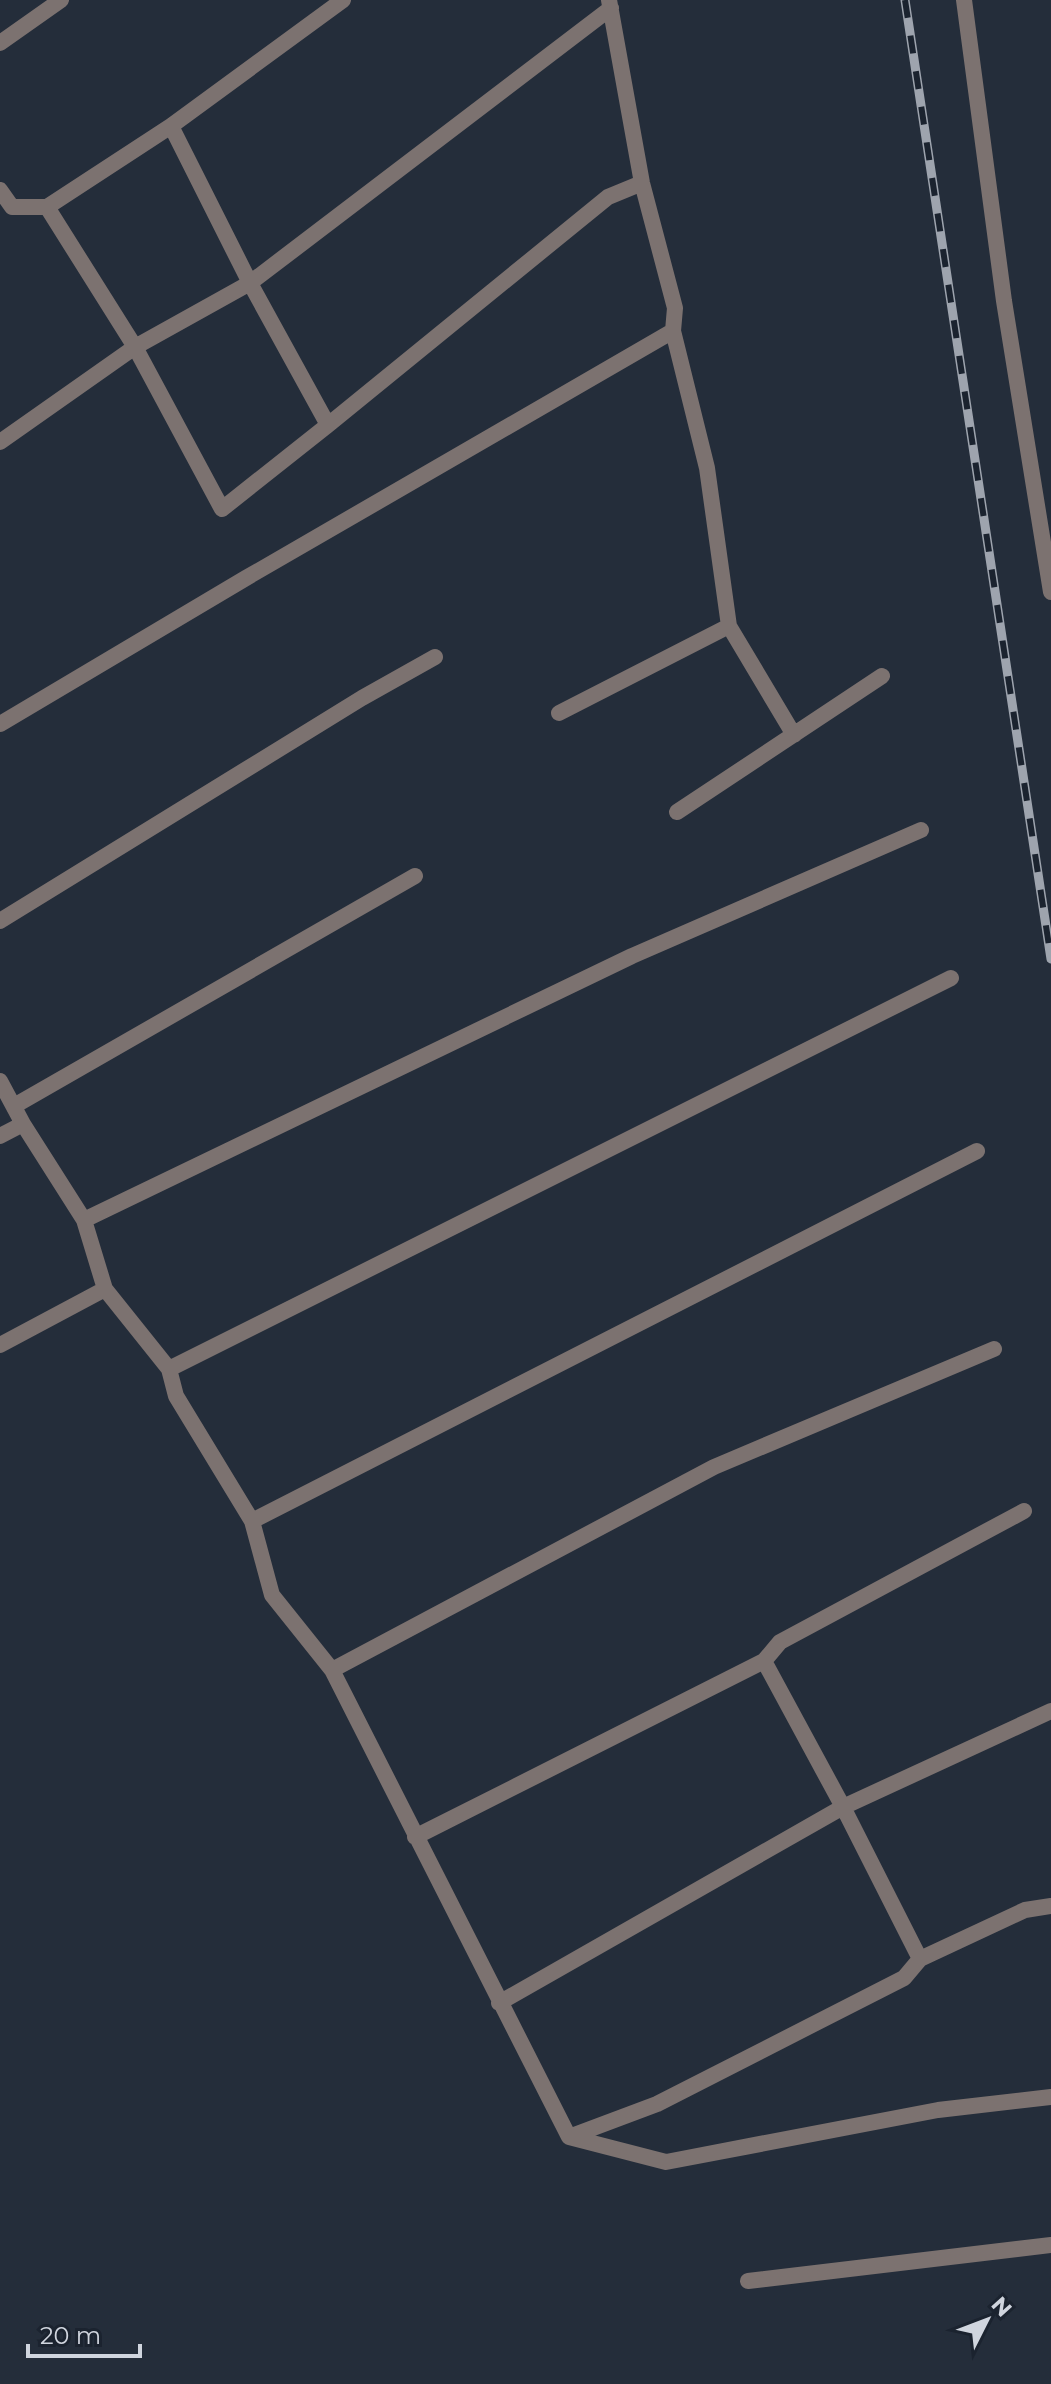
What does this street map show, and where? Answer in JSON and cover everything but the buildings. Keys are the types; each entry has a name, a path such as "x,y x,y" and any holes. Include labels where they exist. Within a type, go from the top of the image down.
{"street":[{"path":"0,43 61,0"},
{"path":"0,190 6,211 47,207 171,126 343,0"},
{"path":"964,0 1004,301 1051,592"},
{"path":"0,442 135,347 250,283 610,4 642,183 675,308 673,331 707,468 729,626 794,735"},
{"path":"171,126 250,283 328,425"},
{"path":"47,207 135,347 222,509 608,197 642,183"},
{"path":"0,724 673,331"},
{"path":"559,713 729,626"},
{"path":"0,921 435,657"},
{"path":"677,812 882,676"},
{"path":"84,1220 632,956 921,830"},
{"path":"14,1106 415,876"},
{"path":"169,1369 951,978"},
{"path":"0,1081 23,1124 84,1220 105,1289 169,1369 176,1396 252,1521 272,1595 332,1670 569,2137 666,2162 938,2110 1051,2097"},
{"path":"0,1136 23,1124"},
{"path":"252,1521 977,1151"},
{"path":"0,1345 105,1289"},
{"path":"332,1670 714,1467 994,1349"},
{"path":"415,1837 764,1661 780,1642 1024,1511"},
{"path":"764,1661 920,1959"},
{"path":"499,2003 843,1807 1051,1711"},
{"path":"569,2137 657,2104 904,1978 920,1959 1025,1910 1051,1906"},
{"path":"748,2281 1051,2245"}],"railway":[{"path":"905,0 1051,959"}]}
